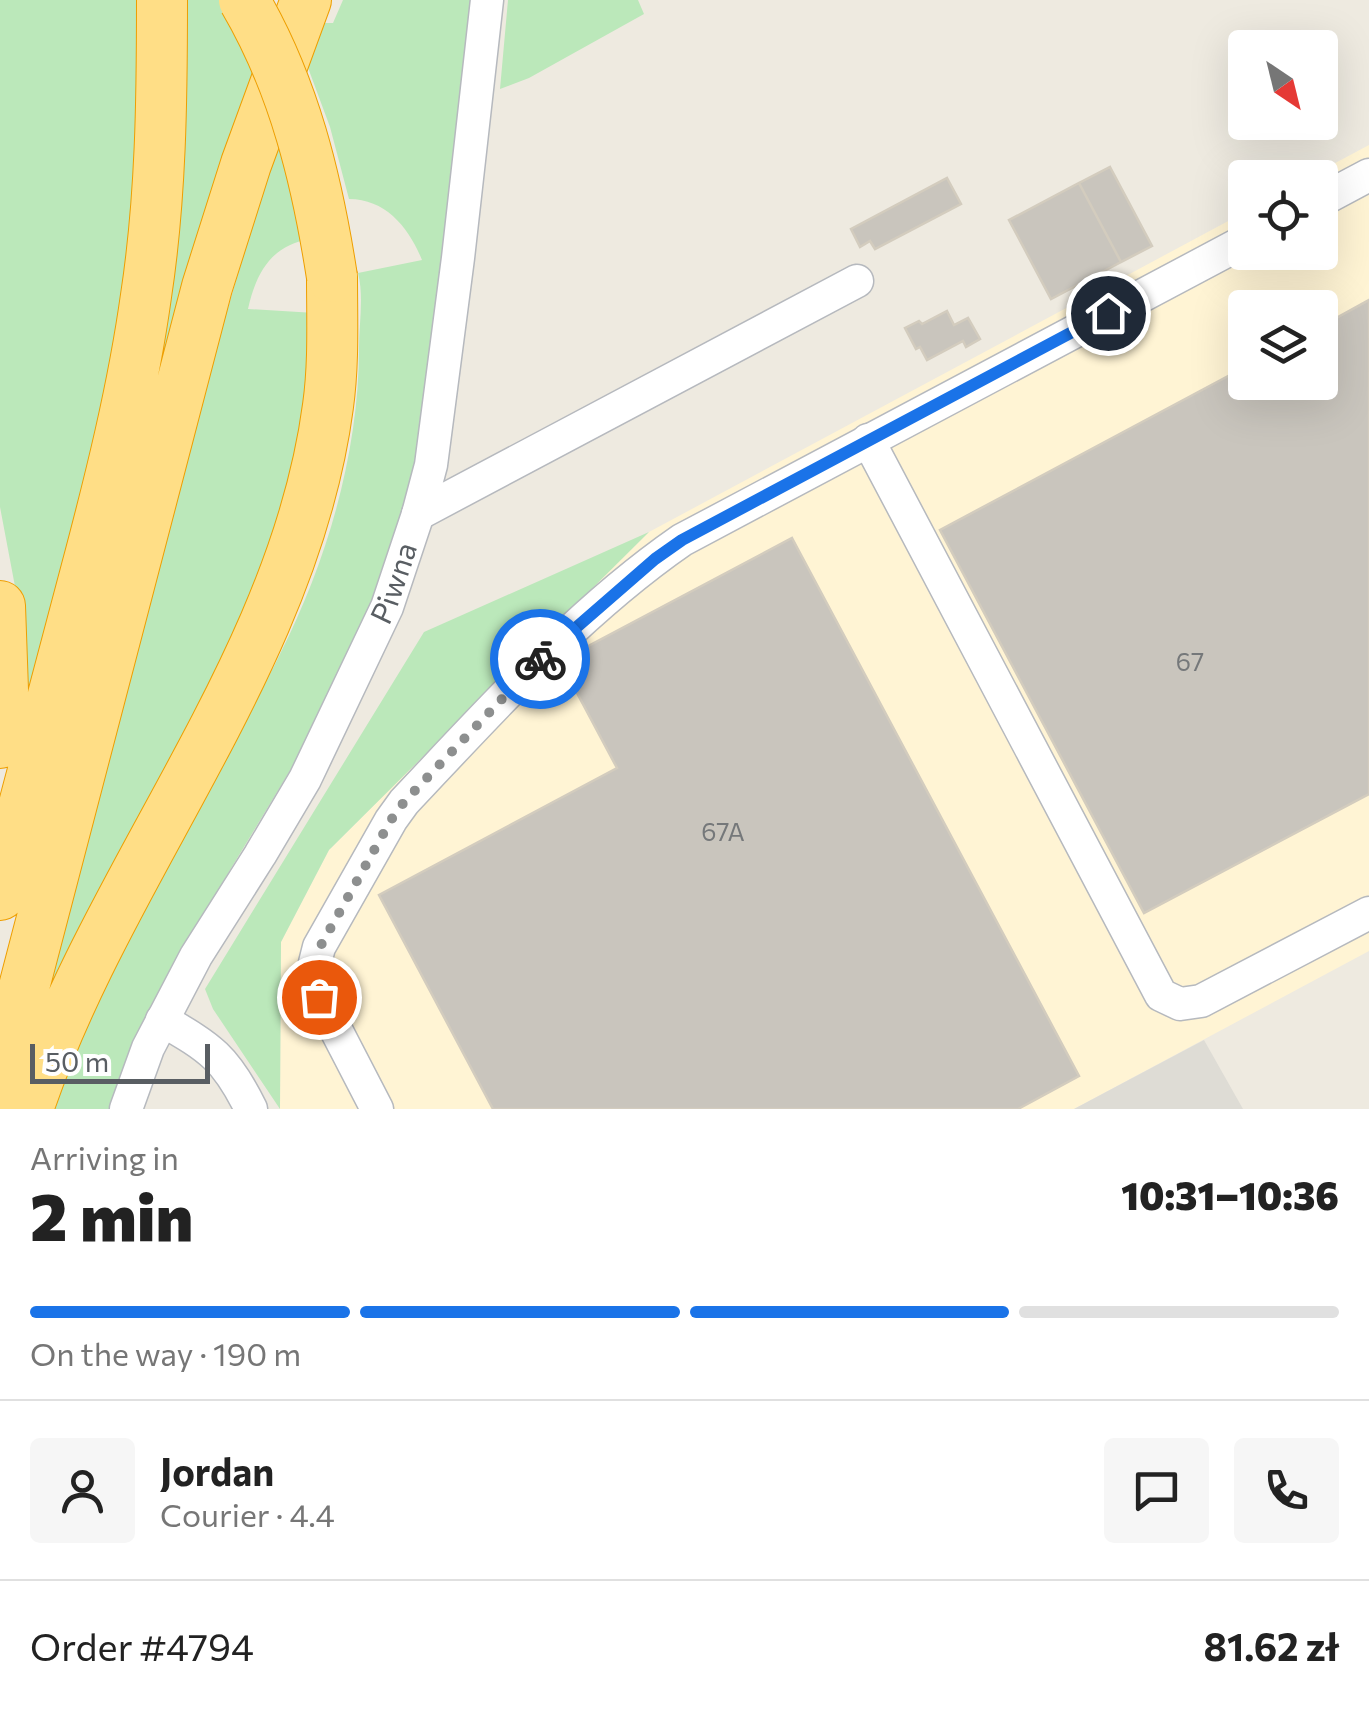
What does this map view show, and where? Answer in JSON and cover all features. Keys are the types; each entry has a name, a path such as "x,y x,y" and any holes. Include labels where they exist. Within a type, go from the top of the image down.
{"highway":[{"path":"0,895 103,505 146,298 158,191 162,0"},
{"path":"28,1109 63,1020 248,659 285,572 308,500 328,409 332,277 323,218 305,142 284,80 244,0"},
{"path":"0,1090 207,287 246,164 306,0"},
{"path":"0,606 0,743"}],"street":[{"name":"Piwna","path":"126,1109 148,1048 196,956 305,779 387,607 418,514 431,464 487,0"},
{"path":"1338,191 1369,175"},
{"path":"376,1109 322,1003 316,980 320,947 404,802 538,661 655,559 712,522 1228,250"},
{"path":"418,514 857,281"},
{"path":"868,440 1161,996 1180,1004 1201,1002 1369,912"},
{"path":"162,1020 204,1044 222,1060 251,1109"}],"shaded area":[{"path":"1369,145 1369,951 1074,1109 280,1109 281,942 329,850 649,532 1228,221 1228,270 1338,270 1338,162"},
{"path":"1204,1040 1243,1109 1074,1109"}],"green space":[{"path":"0,0 141,0 133,226 105,402 25,712 17,597 0,507"},
{"path":"178,0 221,0 262,78 166,373 138,431"},
{"path":"343,0 479,0 425,437 367,630 297,759 172,972 110,1109 54,1109 92,1016 274,666 326,544 346,466 358,387 358,273 422,260 403,227 385,210 349,199 330,127 307,65 323,23 333,23"},
{"path":"508,0 638,0 644,14 529,78 500,89"},
{"path":"282,131 309,239 285,248 267,263 248,309 315,313 315,349 278,543 40,1026 184,464"},
{"path":"649,532 329,850 281,942 280,1109 213,1009 205,989 424,632"}],"building":[{"path":"1110,167 1152,246 1121,262 1079,183"},
{"path":"947,178 961,204 875,249 870,241 860,247 851,229"},
{"path":"1079,183 1121,262 1051,299 1009,220"},
{"path":"1369,300 1369,794 1144,913 940,530 1228,376 1228,400 1338,400 1338,317"},
{"path":"947,311 954,325 968,318 980,339 966,347 963,341 927,360 905,328"},
{"path":"792,538 1079,1076 1018,1109 493,1109 379,895 617,768 560,661"}],"way so far":[{"path":"319,997 316,963 320,947 391,820 540,659"}],"route":[{"path":"540,659 682,540 1108,313"}]}
